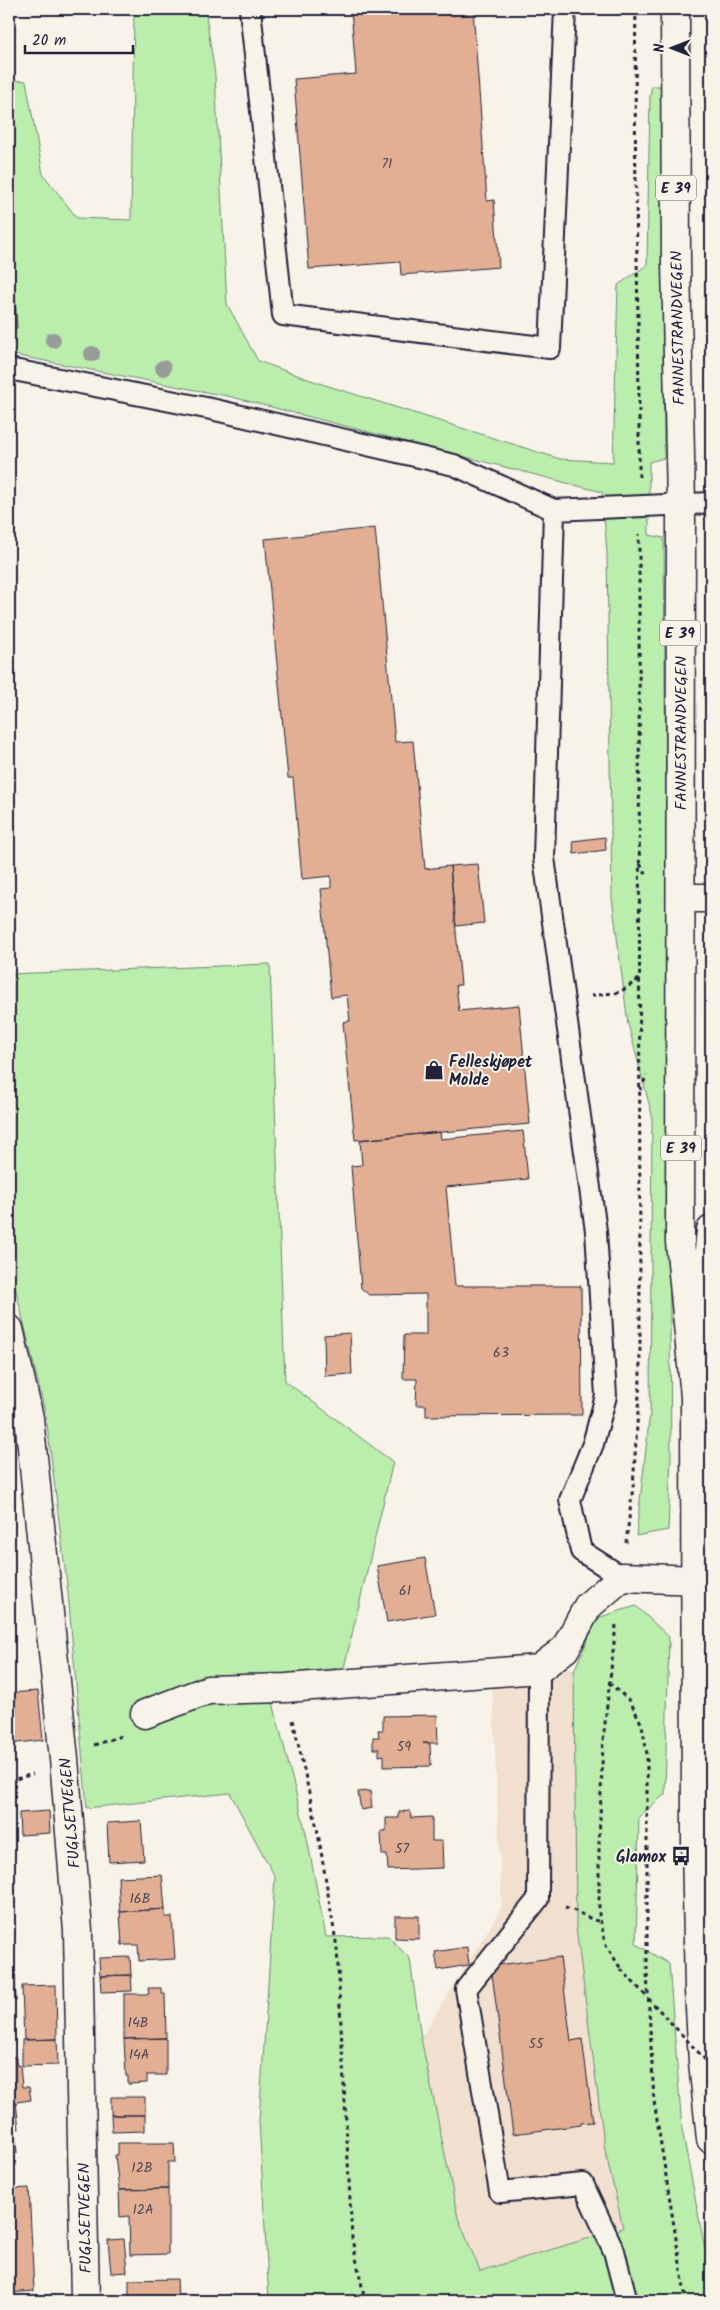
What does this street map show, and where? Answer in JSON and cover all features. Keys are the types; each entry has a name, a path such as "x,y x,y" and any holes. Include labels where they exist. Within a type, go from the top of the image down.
{"main road":[{"name":"FANNESTRANDVEGEN","path":"675,9 676,262 680,504 680,1242 695,1397 696,1836 699,1990 703,2062 711,2139"},
{"path":"681,898 711,898"},
{"name":"FANNESTRANDVEGEN","path":"695,1397 711,1230"},
{"name":"FUGLSETVEGEN","path":"9,1330 29,1418 64,1759 77,1912 86,2301"},
{"path":"145,1714 208,1690 286,1688 539,1669 565,1649 588,1606 622,1577 696,1580"}],"lane":[{"path":"250,9 283,315 550,348 565,9"},
{"path":"9,369 211,409 454,466 554,510 711,503"},
{"path":"554,510 544,858 596,1231 606,1396 593,1444 570,1500 581,1551 622,1577"},
{"path":"539,1669 538,1899 466,1989 500,2192 583,2184 614,2251 627,2301"}],"path":[{"path":"626,1543 633,1487 640,1379 640,384 634,97 636,9"},
{"path":"620,992 639,979"},
{"path":"617,1618 603,1741 599,1843 601,1922 606,1945 621,1969 711,2066"},
{"path":"609,1683 630,1701 642,1725 647,1754 647,1973 654,2101 686,2301"},
{"path":"286,1688 318,1833 337,1948 352,2239 365,2301"},
{"path":"91,1746 118,1739"},
{"path":"9,1781 32,1774 41,1774"},
{"path":"538,1899 580,1911 592,1920 601,1922"}],"shaded area":[{"path":"541,1652 574,1671 576,1927 605,2150 623,2228 480,2271 458,2218 421,2038 502,1908 491,1657"}],"green space":[{"path":"134,9 205,9 215,75 227,304 258,361 322,384 560,459 613,462 618,285 647,265 650,96 652,86 660,86 662,98 664,458 649,462 649,535 664,538 671,1457 668,1530 636,1536 650,1413 652,1115 628,1024 612,898 607,553 602,492 232,397 9,354 9,80 26,81 43,174 77,218 131,220"},
{"path":"270,964 285,1381 393,1462 344,1668 266,1675 306,1833 326,1937 388,1936 410,1959 421,2038 458,2218 480,2271 623,2228 605,2150 576,1927 574,1671 597,1618 636,1606 669,1637 665,1794 639,1817 636,1944 669,1964 682,2129 711,2281 711,2301 269,2301 259,2121 275,1877 230,1793 87,1808 68,1593 46,1416 9,1261 9,974"}],"building":[{"path":"351,9 473,9 487,201 494,200 499,267 401,275 400,262 309,269 294,79 356,74"},
{"path":"13,273 17,328 9,329 9,274"},
{"path":"375,528 395,742 413,741 425,869 450,866 461,985 456,985 459,1011 519,1005 530,1124 355,1140 343,1022 350,1021 347,995 331,997 321,889 331,888 331,876 302,879 293,778 288,778 265,539"},
{"path":"605,837 606,850 574,854 573,841"},
{"path":"478,864 484,923 456,926 450,866"},
{"path":"523,1131 528,1179 446,1187 455,1286 581,1286 582,1415 426,1416 426,1405 416,1405 417,1379 403,1379 404,1335 426,1335 426,1294 369,1295 361,1288 351,1166 362,1165 360,1140 440,1132 441,1139"},
{"path":"350,1333 352,1374 325,1376 324,1335"},
{"path":"425,1558 435,1614 387,1622 377,1566"},
{"path":"38,1691 43,1740 9,1744 9,1693"},
{"path":"437,1715 438,1743 423,1743 430,1744 431,1766 384,1767 384,1755 379,1756 379,1749 373,1749 373,1737 379,1737 378,1730 383,1730 383,1716"},
{"path":"370,1791 372,1808 361,1810 358,1792"},
{"path":"49,1811 50,1833 20,1835 19,1813"},
{"path":"410,1811 411,1818 432,1817 432,1841 442,1841 443,1868 388,1870 387,1855 382,1855 381,1831 386,1831 386,1818 399,1818 399,1812"},
{"path":"141,1821 144,1860 109,1862 107,1823"},
{"path":"162,1875 165,1909 120,1912 118,1877"},
{"path":"9,1909 11,1909 16,2001 9,2001"},
{"path":"165,1909 165,1917 172,1917 175,1959 139,1961 138,1945 122,1945 120,1912"},
{"path":"395,1916 419,1916 419,1939 395,1938"},
{"path":"467,1947 469,1965 438,1970 435,1952"},
{"path":"130,1957 131,1975 100,1976 99,1958"},
{"path":"560,1957 571,2041 582,2039 593,2122 513,2134 491,1966"},
{"path":"131,1975 132,1991 101,1992 100,1976"},
{"path":"56,1985 57,2039 24,2040 22,1986"},
{"path":"148,1988 161,1988 162,1994 165,1994 166,2038 124,2039 124,1994 149,1994"},
{"path":"166,2038 166,2075 147,2075 147,2083 128,2084 124,2039"},
{"path":"57,2039 58,2065 22,2066 22,2040"},
{"path":"9,2057 16,2057 17,2066 20,2065 22,2087 29,2087 31,2100 16,2102 19,2129 15,2129 17,2153 9,2154"},
{"path":"111,2097 145,2097 145,2115 111,2115"},
{"path":"111,2115 145,2115 145,2131 112,2132"},
{"path":"118,2143 174,2143 175,2162 168,2162 168,2189 119,2190 115,2155 118,2155"},
{"path":"29,2188 34,2291 9,2293 9,2189"},
{"path":"168,2189 168,2254 130,2255 129,2216 120,2217 119,2190"},
{"path":"124,2239 127,2272 111,2273 108,2240"},
{"path":"177,2279 178,2301 129,2301 129,2280"}],"place":[{"name":"Felleskjøpet Molde","path":"434,1070"},
{"name":"Glamox","path":"681,1856"}]}
